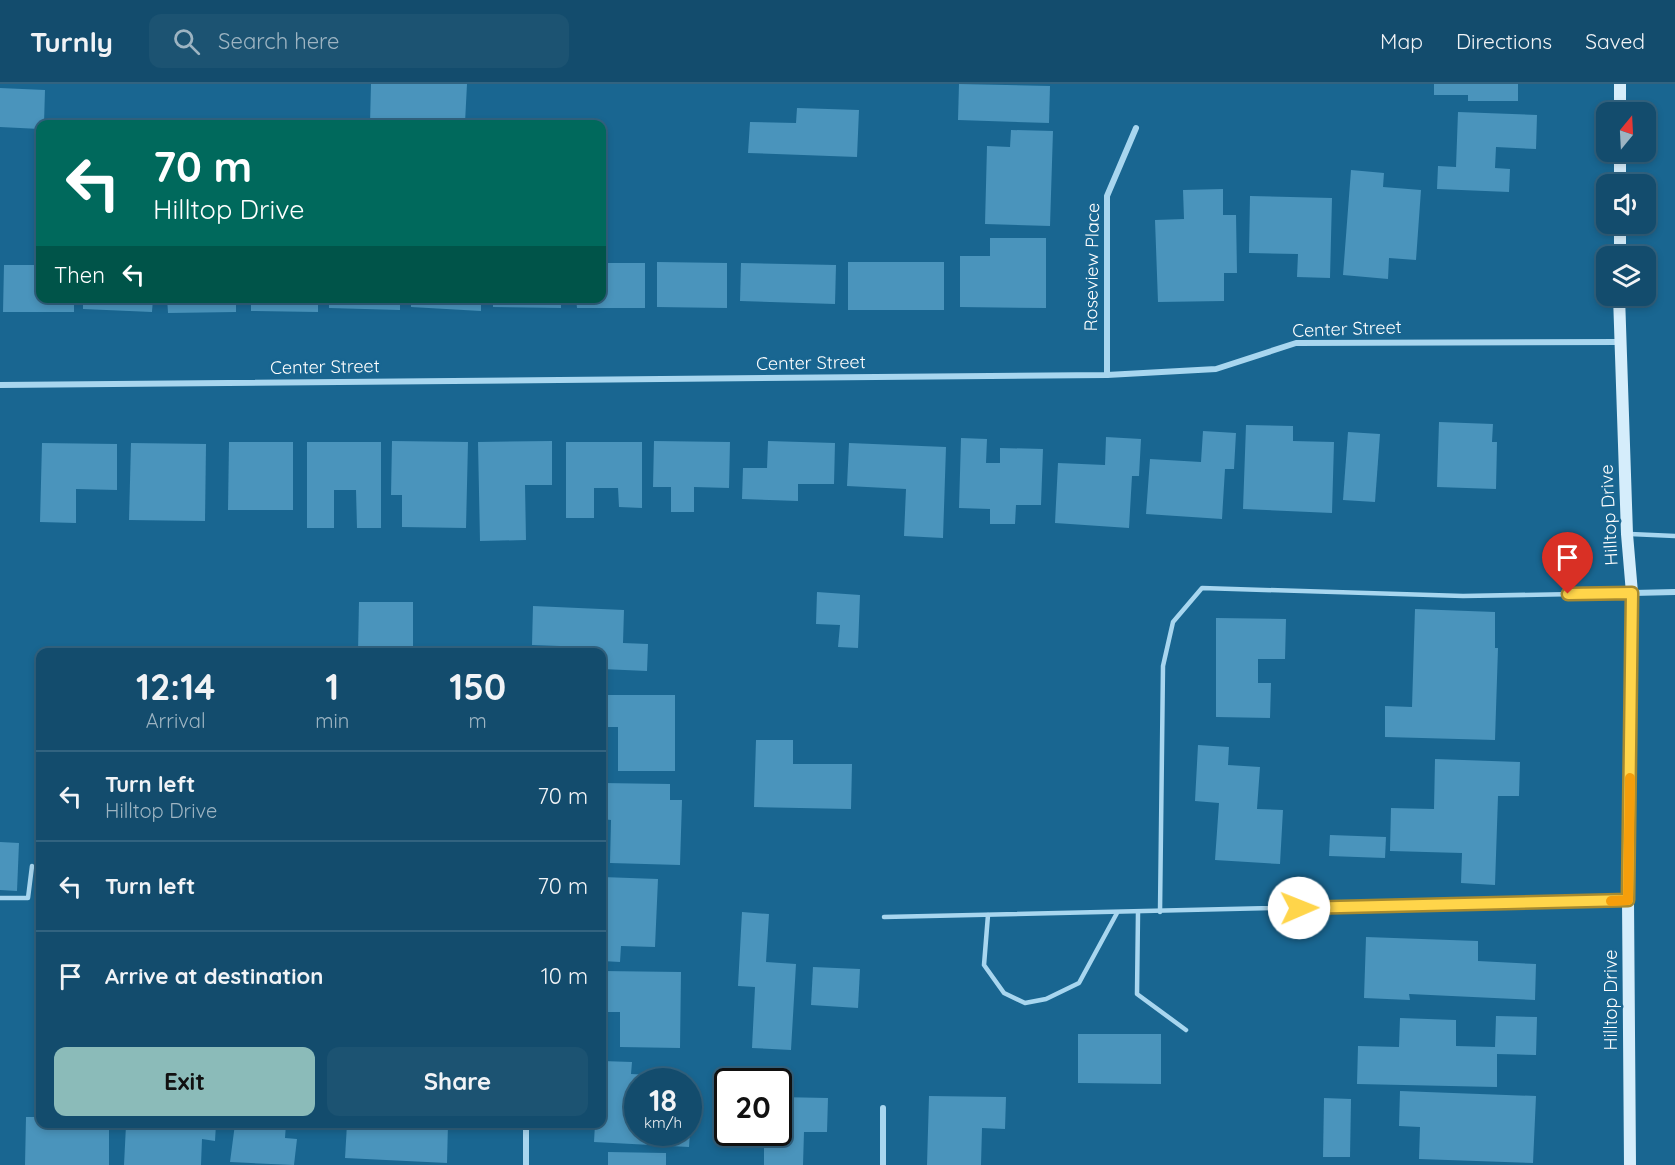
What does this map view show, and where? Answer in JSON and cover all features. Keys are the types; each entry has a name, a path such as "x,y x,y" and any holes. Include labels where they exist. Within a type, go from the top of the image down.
{"main road":[{"path":"1620,84 1620,102"},
{"name":"Hilltop Drive","path":"1619,306 1627,534 1632,593 1628,900 1630,1165"}],"street":[{"name":"Roseview Place","path":"1107,375 1107,196 1136,129"},
{"name":"Center Street","path":"0,385 1107,375 1216,369 1296,343 1619,342"},
{"path":"1632,593 1675,592"},
{"path":"883,1108 883,1165"},
{"path":"526,1128 526,1165"}],"lane":[{"path":"1627,534 1675,536"},
{"path":"1160,912 1163,666 1173,622 1203,588 1462,596 1632,593"},
{"path":"0,898 28,898 32,866"},
{"path":"884,917 1628,900"},
{"path":"1138,912 1137,994 1186,1030"},
{"path":"988,915 984,965 1004,993 1025,1003 1046,999 1078,983 1117,913"}],"building":[{"path":"371,84 467,84 465,120 370,120"},
{"path":"959,84 1050,86 1049,123 958,120"},
{"path":"1434,84 1518,84 1518,101 1468,101 1468,95 1434,95"},
{"path":"0,88 45,90 44,120 36,120 36,129 0,127"},
{"path":"797,108 859,110 857,157 748,153 750,122 796,123"},
{"path":"1458,112 1537,115 1536,149 1496,147 1495,168 1510,169 1509,192 1437,189 1438,166 1456,167"},
{"path":"1011,130 1053,131 1050,226 985,224 987,146 1010,147"},
{"path":"1351,170 1384,173 1383,187 1421,190 1416,260 1389,258 1388,279 1343,275"},
{"path":"1223,189 1223,215 1236,215 1237,273 1224,273 1224,301 1158,302 1155,220 1184,219 1183,190"},
{"path":"1250,196 1332,198 1330,278 1297,277 1298,254 1249,253"},
{"path":"990,238 1046,238 1046,308 960,307 960,256 990,256"},
{"path":"657,262 727,263 727,308 657,307"},
{"path":"848,262 944,262 944,310 848,310"},
{"path":"606,263 645,263 645,308 577,308 576,303 606,303"},
{"path":"741,263 836,265 835,304 740,301"},
{"path":"4,265 36,265 36,303 74,303 74,312 3,312"},
{"path":"83,303 153,303 152,312 83,309"},
{"path":"167,303 236,303 236,312 168,313"},
{"path":"251,303 318,303 318,312 251,311"},
{"path":"329,303 400,303 400,310 329,308"},
{"path":"411,303 481,303 481,311 411,307"},
{"path":"493,303 561,303 561,308 493,307"},
{"path":"1439,422 1493,424 1492,442 1497,442 1496,489 1437,487"},
{"path":"1246,425 1293,426 1293,441 1334,442 1332,513 1243,509"},
{"path":"1203,431 1236,433 1234,469 1225,469 1222,519 1146,514 1150,459 1201,462"},
{"path":"1348,432 1380,434 1375,502 1343,500"},
{"path":"1106,437 1141,439 1139,476 1132,476 1129,528 1055,523 1058,463 1105,465"},
{"path":"961,438 987,439 986,463 1000,463 1000,448 1043,449 1041,505 1016,505 1015,524 990,524 990,509 959,508"},
{"path":"392,441 468,442 466,528 402,527 402,495 391,495"},
{"path":"552,441 552,485 525,485 526,540 480,541 478,442"},
{"path":"654,441 730,442 729,488 694,487 694,512 671,512 671,487 653,487"},
{"path":"768,441 835,443 834,484 798,484 798,501 742,499 743,468 767,468"},
{"path":"229,442 293,442 293,510 228,510"},
{"path":"307,442 381,442 381,528 357,528 356,490 334,490 334,528 307,528"},
{"path":"566,442 642,442 642,508 619,507 618,488 594,488 594,518 566,518"},
{"path":"42,443 117,444 117,490 76,489 76,523 40,522"},
{"path":"131,443 206,444 205,521 129,520"},
{"path":"849,443 946,447 943,538 904,536 906,489 847,486"},
{"path":"817,592 860,595 858,648 838,647 840,625 816,624"},
{"path":"359,602 413,602 413,648 358,648"},
{"path":"533,606 624,610 623,643 648,644 647,671 606,669 606,648 532,645"},
{"path":"1415,609 1495,612 1495,648 1498,648 1495,740 1385,737 1385,706 1412,707"},
{"path":"1216,618 1286,619 1285,659 1258,659 1258,683 1271,683 1270,718 1216,717"},
{"path":"606,695 675,695 675,771 618,771 618,727 606,727"},
{"path":"756,740 793,740 793,764 852,764 851,809 754,807"},
{"path":"1198,745 1229,747 1228,765 1260,767 1257,809 1283,810 1280,864 1215,860 1219,803 1195,801"},
{"path":"1435,759 1520,762 1519,796 1498,796 1495,885 1461,883 1462,853 1390,851 1391,808 1434,809"},
{"path":"606,783 670,784 670,800 682,800 680,865 610,863 611,820 606,819"},
{"path":"1330,835 1386,837 1385,858 1329,856"},
{"path":"0,842 19,843 17,891 0,890"},
{"path":"606,877 658,879 655,947 621,946 620,962 606,961"},
{"path":"742,912 769,914 766,962 796,964 791,1050 752,1048 755,987 738,986"},
{"path":"1366,937 1478,941 1478,961 1536,964 1535,1000 1409,994 1410,1000 1364,998"},
{"path":"813,967 860,969 858,1008 811,1005"},
{"path":"606,971 681,972 680,1048 620,1047 620,1012 606,1012"},
{"path":"1496,1016 1537,1017 1536,1055 1497,1054 1497,1087 1357,1084 1358,1046 1399,1047 1400,1018 1456,1020 1456,1046 1495,1047"},
{"path":"1078,1034 1161,1034 1161,1084 1078,1083"},
{"path":"606,1061 632,1062 632,1068 624,1068 624,1144 594,1142 595,1128 606,1128"},
{"path":"1400,1091 1536,1096 1533,1163 1419,1159 1420,1127 1399,1126"},
{"path":"929,1096 1006,1097 1005,1129 982,1128 981,1165 927,1165"},
{"path":"792,1097 828,1098 827,1132 804,1132 803,1165 764,1165 764,1146 792,1146"},
{"path":"1324,1098 1351,1099 1350,1157 1323,1157"},
{"path":"26,1117 36,1117 36,1128 109,1128 109,1165 25,1165"},
{"path":"126,1128 216,1128 215,1141 202,1139 201,1165 124,1165"},
{"path":"234,1128 286,1128 285,1138 297,1139 294,1165 230,1162"},
{"path":"347,1128 448,1128 447,1163 345,1158"},
{"path":"608,1152 666,1153 666,1165 608,1165"}],"slow traffic":[{"path":"1611,901 1628,900 1630,778"}],"route":[{"path":"1299,908 1628,900 1632,593 1568,594"}]}
